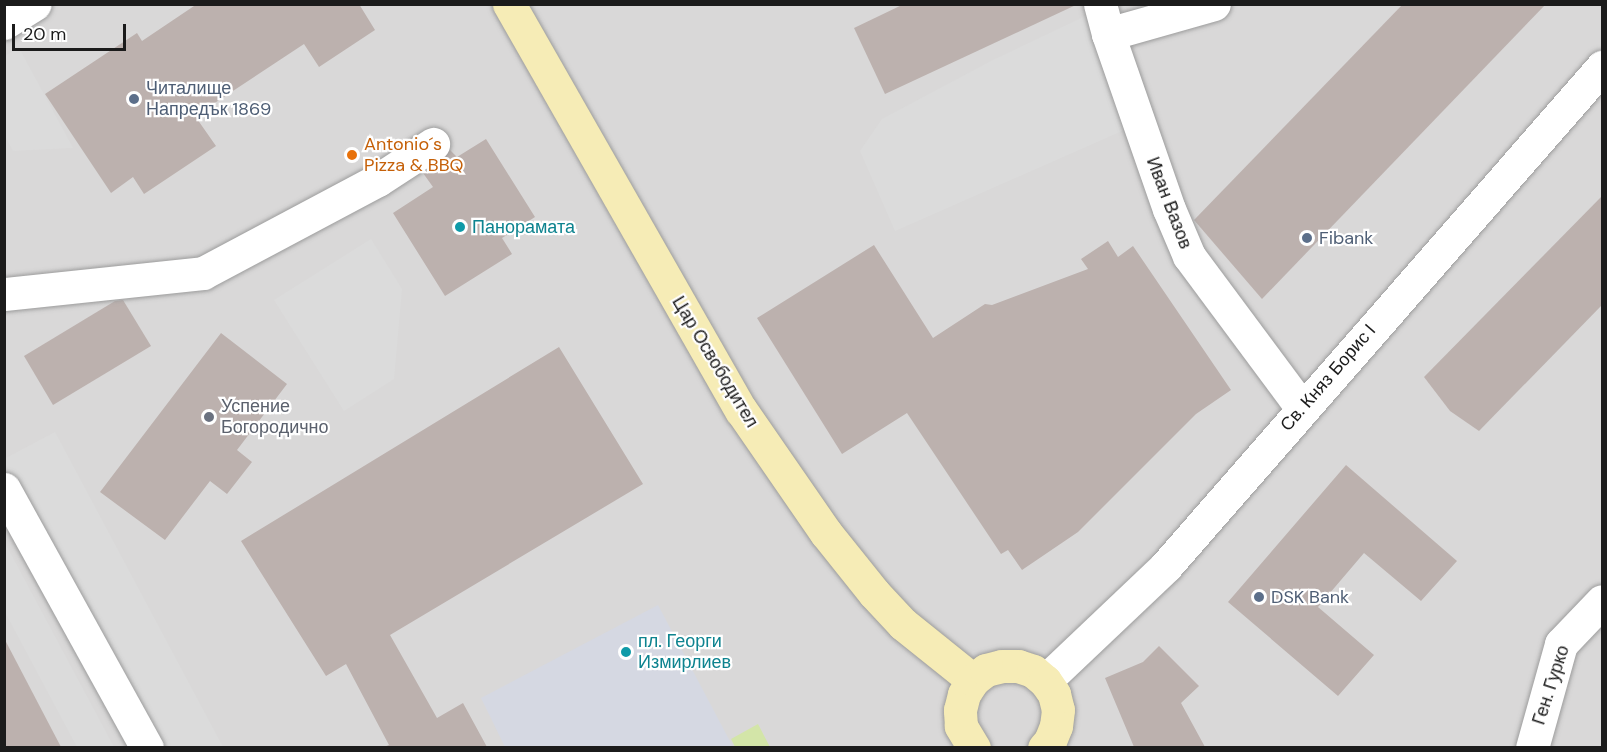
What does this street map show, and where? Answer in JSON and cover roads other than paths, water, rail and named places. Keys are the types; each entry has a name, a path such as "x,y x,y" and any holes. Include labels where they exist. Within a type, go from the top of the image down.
{"main road":[{"name":"Цар Освободител","path":"509,4 741,410 826,533 874,593 903,624 973,680"},
{"path":"974,747 961,726 960,710 964,694 973,680 986,670 1010,666 1033,671 1045,681 1054,694 1058,710 1056,726 1050,741 1044,747"}],"street":[{"path":"4,22 34,4"},
{"path":"1104,19 1214,4"},
{"name":"Иван Вазов","path":"1104,19 1189,256 1302,408"},
{"name":"Св. Княз Борис I","path":"1045,681 1166,566 1602,67"},
{"path":"4,294 203,273 378,180 433,144"},
{"path":"4,489 147,747"},
{"name":"Ген. Гурко","path":"1532,747 1562,644 1602,601"}],"place":[{"name":"Читалище Напредък 1869","path":"134,99"},
{"name":"Antonio´s Pizza & BBQ","path":"352,155"},
{"name":"Панорамата","path":"460,227"},
{"name":"Fibank","path":"1307,238"},
{"name":"Успение Богородично","path":"209,417"},
{"name":"DSK Bank","path":"1259,597"},
{"name":"пл. Георги Измирлиев","path":"626,652"}]}
